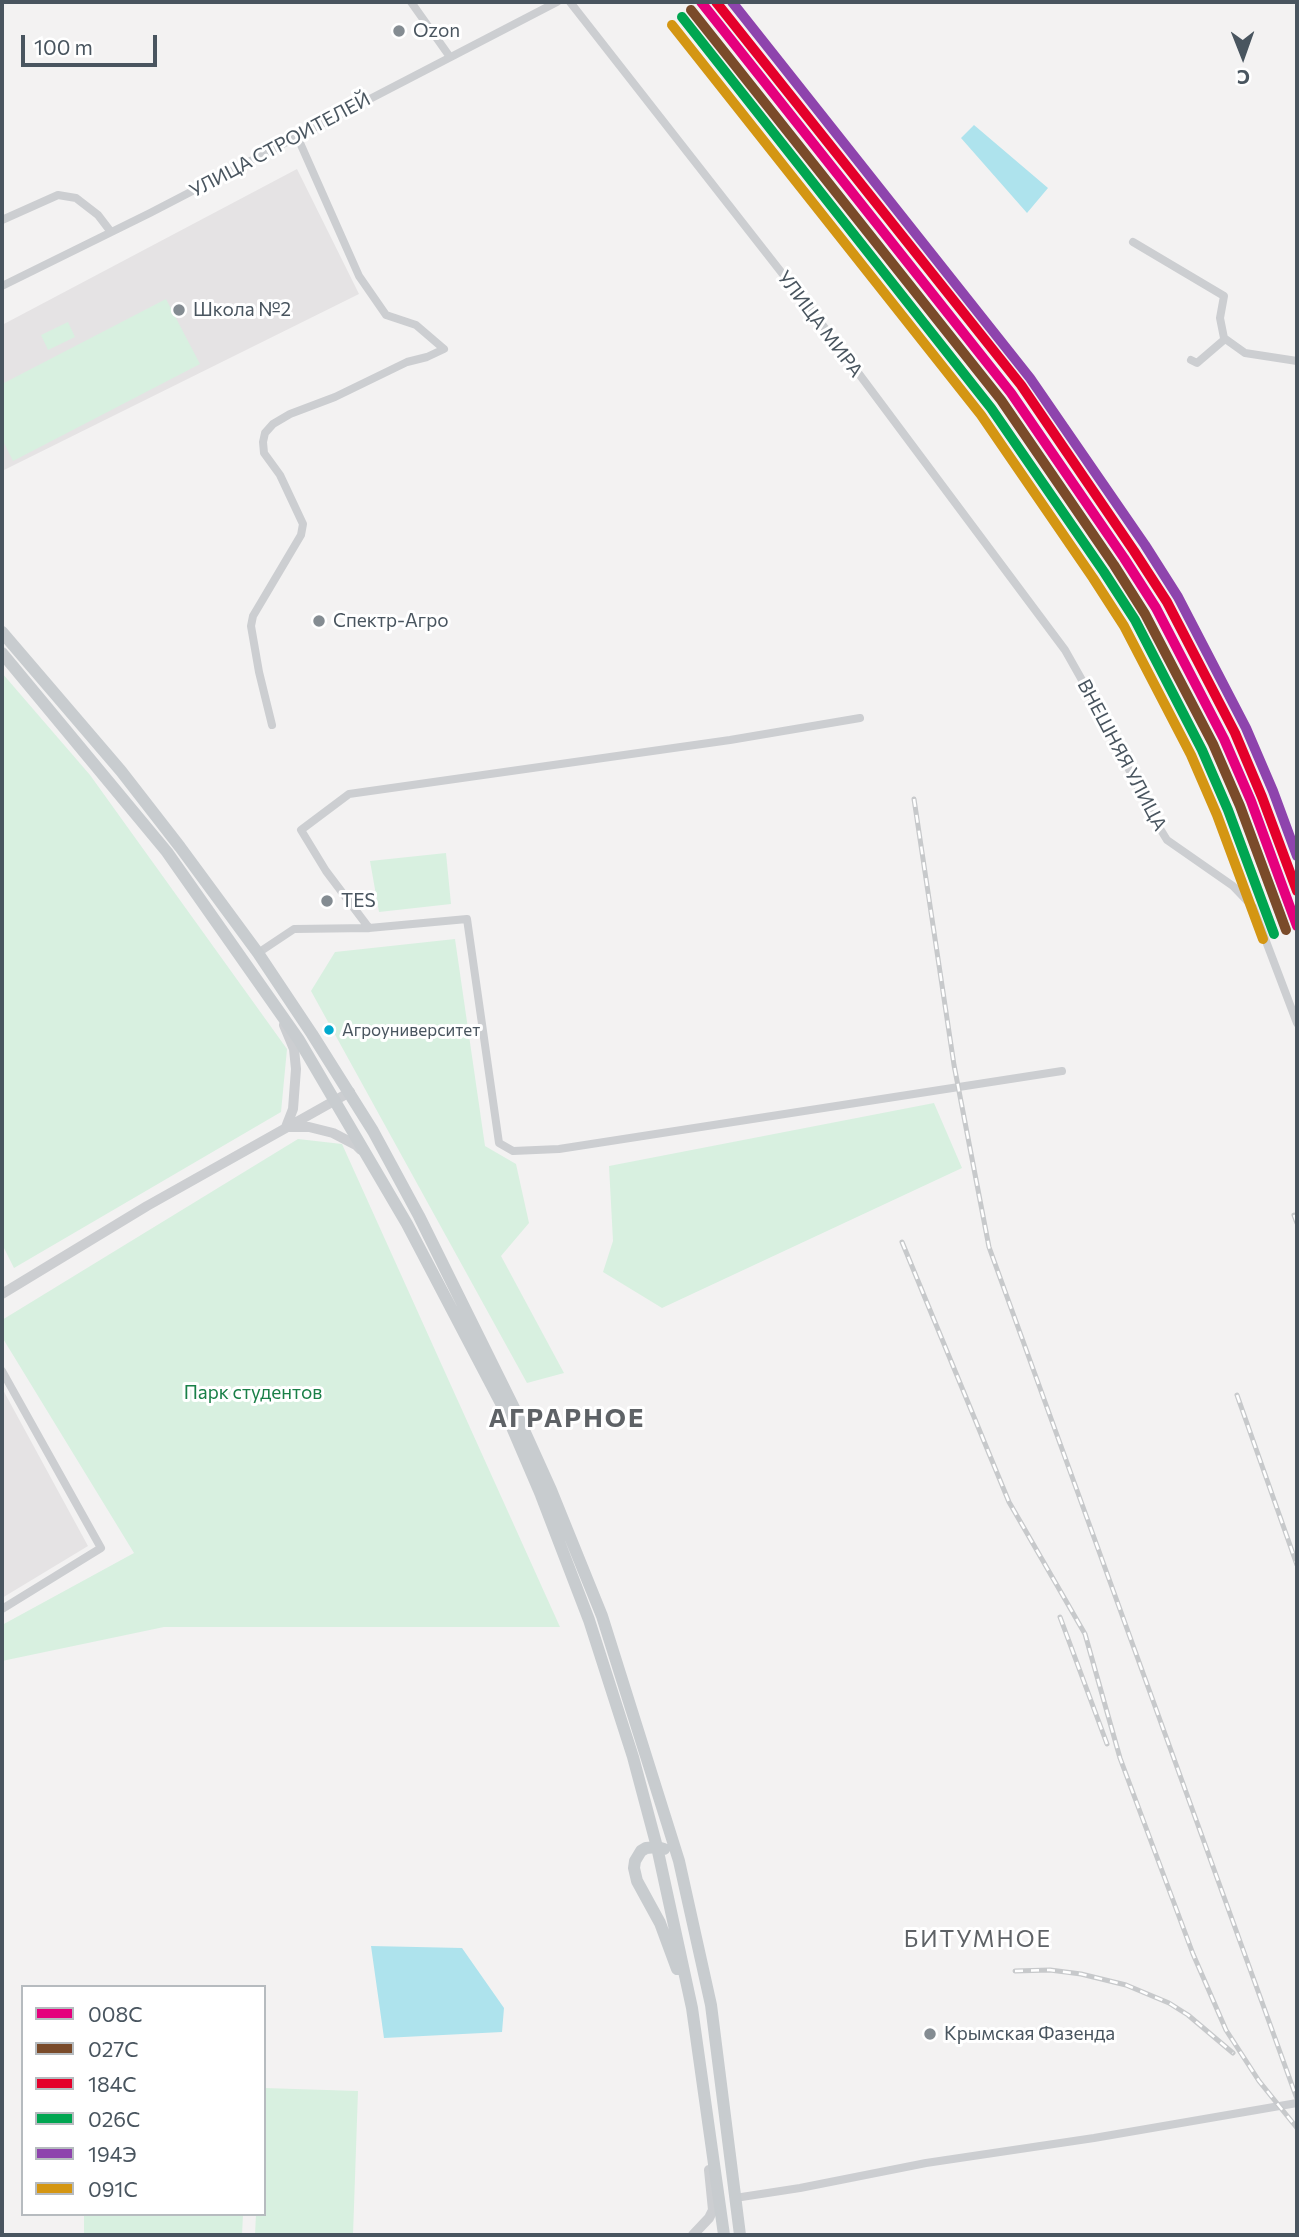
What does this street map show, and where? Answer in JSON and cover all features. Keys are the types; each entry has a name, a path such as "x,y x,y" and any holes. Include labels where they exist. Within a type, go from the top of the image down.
{"main road":[{"path":"2,632 121,771 258,953 350,1092 419,1216 514,1408 551,1490 602,1616 679,1861 711,2005 740,2235"},
{"path":"2,653 167,852 276,1006 336,1099 377,1170 505,1411 541,1495 593,1633 633,1757 657,1847 692,2008 724,2235"},
{"path":"679,1861 657,1847 646,1848 641,1851 634,1868 637,1881 660,1923 692,2008"}],"street":[{"path":"411,2 450,57"},
{"name":"УЛИЦА СТРОИТЕЛЕЙ","path":"2,286 557,2"},
{"name":"УЛИЦА МИРА","path":"570,2 821,323 1065,650"},
{"path":"272,725 251,626 253,616 302,535 303,524 280,475 264,453 265,433 273,424 290,414 335,397 407,362 427,358 444,349 416,325 386,315 359,276 297,136"},
{"path":"2,220 58,195 76,198 98,215 111,232"},
{"path":"1133,242 1224,296 1220,318 1225,339 1245,353 1297,361"},
{"path":"1191,360 1197,363 1225,339"},
{"name":"ВНЕШНЯЯ УЛИЦА","path":"1065,650 1167,840 1233,886 1253,907 1297,1023"},
{"path":"369,928 326,872 301,830 349,794 730,740 860,718"},
{"path":"258,953 294,929 369,928 467,919 499,1143 513,1151 559,1149 1062,1071"},
{"path":"276,1006 292,1042 295,1058 295,1096 286,1127"},
{"path":"2,1294 147,1206 350,1092"},
{"path":"286,1127 309,1126 344,1138 356,1145 377,1170"},
{"path":"2,1371 101,1548 2,1609"},
{"path":"693,2235 713,2210 702,2111 703,2077"},
{"path":"736,2197 800,2188 926,2163 1094,2138 1297,2103"}],"shaded area":[{"name":"Школа №2","path":"297,169 359,294 2,471 2,325"},
{"path":"2,1388 88,1546 2,1598"}],"green space":[{"path":"166,299 200,364 13,461 2,439 2,384"},
{"path":"68,322 75,337 48,350 41,335"},
{"path":"2,673 90,775 287,1049 281,1112 14,1268 2,1244"},
{"path":"446,853 451,904 379,912 370,861"},
{"path":"455,939 485,1146 516,1164 529,1223 501,1256 564,1373 527,1383 311,991 335,952"},
{"path":"934,1103 962,1168 662,1308 603,1272 613,1241 609,1166"},
{"name":"Парк студентов","path":"298,1139 342,1144 560,1627 164,1627 2,1661 2,1625 134,1553 2,1337 2,1320"},
{"path":"266,2088 358,2091 353,2235 255,2235 256,2216 266,2216"},
{"path":"84,2216 243,2216 242,2235 84,2233"}],"water":[{"path":"974,125 1048,188 1027,213 961,138"},
{"path":"371,1946 462,1948 504,2008 502,2032 384,2038"}],"railway":[{"path":"914,799 954,1065 989,1247 1297,2099"},
{"path":"1294,1215 1297,1223"},
{"path":"902,1242 1009,1502 1085,1634 1120,1758 1193,1954 1226,2030 1259,2081 1297,2128"},
{"path":"1237,1395 1297,1565"},
{"path":"1060,1617 1107,1744"},
{"path":"1015,1971 1050,1970 1126,1985 1169,2003 1188,2015 1233,2053"}],"transit line":[{"name":"008С","path":"701,2 1011,393 1124,558 1156,608 1224,739 1251,801 1297,926"},
{"name":"184С","path":"716,2 1021,385 1134,551 1167,602 1235,733 1297,891"},
{"name":"194Э","path":"732,2 1030,378 1145,545 1178,597 1246,728 1297,856"},
{"name":"027С","path":"691,10 1001,400 1114,565 1145,614 1213,744 1240,806 1286,930"},
{"name":"026С","path":"682,17 991,408 1135,620 1202,750 1228,810 1274,934"},
{"name":"091С","path":"672,25 981,415 1093,578 1124,626 1191,755 1217,815 1263,939"}],"place":[{"name":"Ozon","path":"399,31"},
{"name":"Школа №2","path":"179,310"},
{"name":"Спектр-Агро","path":"319,621"},
{"name":"TES","path":"327,901"},
{"name":"Агроуниверситет","path":"329,1030"},
{"name":"Крымская Фазенда","path":"930,2034"}],"district":[{"name":"АГРАРНОЕ","path":"567,1418"},
{"name":"БИТУМНОЕ","path":"978,1939"}]}
